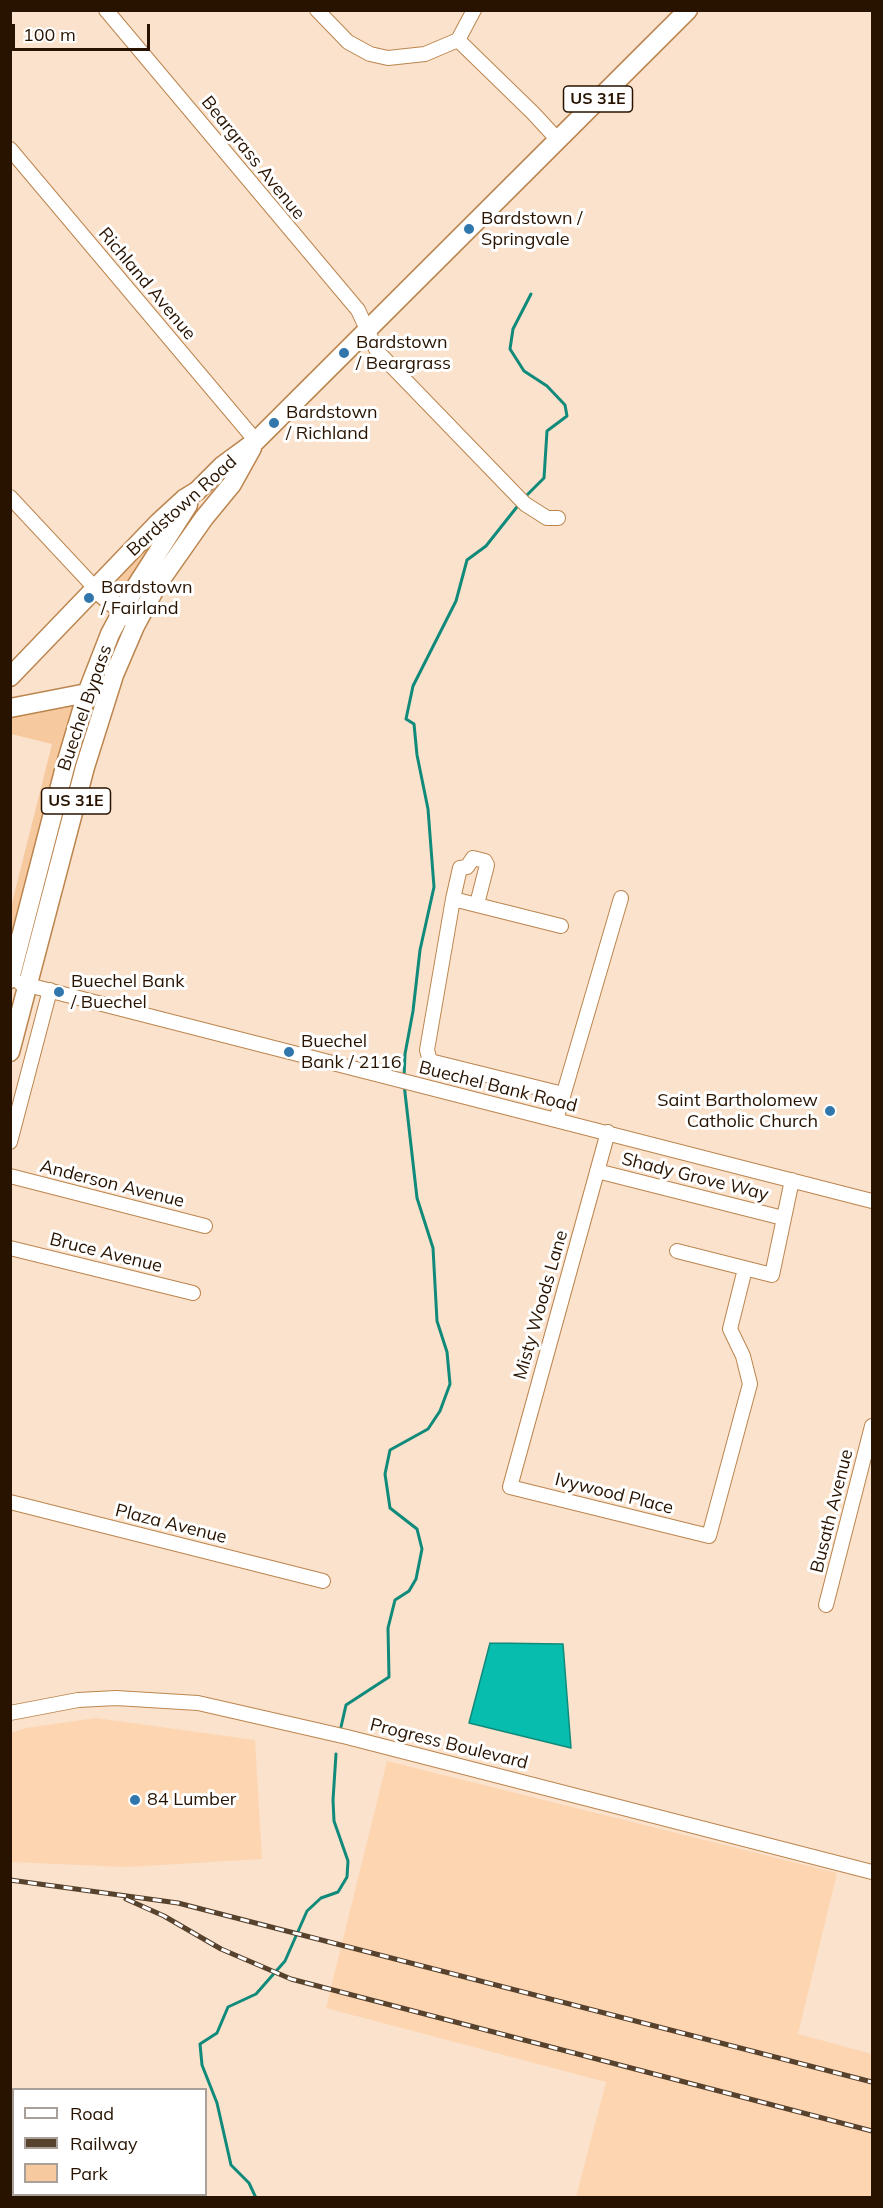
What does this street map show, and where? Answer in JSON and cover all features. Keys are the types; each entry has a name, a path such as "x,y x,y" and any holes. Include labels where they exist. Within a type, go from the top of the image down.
{"main road":[{"name":"Bardstown Road","path":"10,676 159,522 184,499 198,491 216,471 256,441 688,10"},
{"name":"Bardstown Road","path":"130,617 232,484 256,441"},
{"path":"216,471 232,484"},
{"name":"Buechel Bypass","path":"17,981 130,617 149,565 198,491"},
{"path":"96,589 130,617"},
{"name":"Buechel Bypass","path":"10,1052 17,981 39,865 73,738 87,693 130,617"},
{"path":"10,708 87,693 112,679"}],"street":[{"name":"Beargrass Avenue","path":"106,10 358,310 377,351 525,504 547,519 558,518"},
{"path":"317,10 348,42 379,57 417,56 438,50 458,40 474,10"},
{"path":"458,40 529,108 558,140"},
{"name":"Richland Avenue","path":"10,149 256,441"},
{"path":"10,497 96,589"},
{"path":"73,738 91,745"},
{"path":"477,904 487,865 485,861 473,858 467,867 460,868 453,899 427,1050 430,1061 563,1094"},
{"path":"556,1120 621,898"},
{"path":"453,899 561,926"},
{"name":"Buechel Bank Road","path":"17,981 394,1080 608,1132 873,1201"},
{"path":"10,1142 50,990"},
{"name":"Misty Woods Lane","path":"510,1487 608,1132"},
{"name":"Shady Grove Way","path":"597,1171 783,1218"},
{"name":"Anderson Avenue","path":"10,1176 205,1226"},
{"path":"676,1251 772,1275 792,1180"},
{"name":"Bruce Avenue","path":"10,1248 193,1293"},
{"name":"Ivywood Place","path":"510,1487 709,1536 750,1384 743,1356 730,1329 745,1269"},
{"name":"Busath Avenue","path":"826,1605 873,1426"},
{"name":"Plaza Avenue","path":"10,1502 323,1581"},
{"name":"Progress Boulevard","path":"10,1713 78,1700 116,1698 198,1703 368,1742 873,1872"}],"shaded area":[{"name":"84 Lumber","path":"96,1718 255,1740 262,1859 127,1867 11,1862 11,1733 26,1728"},
{"path":"387,1761 837,1873 798,2034 872,2054 872,2197 576,2197 606,2082 326,2008"},
{"path":"10,2114 12,2114 12,2196 68,2197 11,2197"}],"green space":[{"path":"163,527 122,594 116,594 107,586"},
{"path":"71,702 75,708 11,938 11,907 52,744 11,734 11,712"}],"water":[{"path":"490,1643 563,1644 571,1748 469,1723"}],"waterway":[{"path":"524,498 544,478 547,431 567,416 565,405 547,386 524,371 510,349 513,329 531,294"},
{"path":"404,1078 405,1054 420,950 434,887 428,809 417,755 414,724 406,719 413,686 456,601 467,560 486,546 520,503"},
{"path":"341,1727 346,1705 389,1677 388,1628 395,1600 409,1591 416,1579 422,1549 417,1529 390,1508 385,1474 390,1450 428,1429 440,1411 450,1384 447,1352 437,1321 433,1248 417,1198 404,1084"},
{"path":"256,2198 249,2183 231,2165 217,2103 202,2065 200,2044 217,2033 228,2007 256,1994 285,1961 307,1911 321,1898 338,1892 347,1877 348,1861 334,1821 336,1754"}],"railway":[{"path":"10,1880 178,1903 872,2082"},
{"path":"126,1899 164,1916 221,1949 291,1979 872,2131"}],"place":[{"name":"Bardstown / Springvale","path":"469,229"},
{"name":"Bardstown / Beargrass","path":"344,353"},
{"name":"Bardstown / Richland","path":"274,423"},
{"name":"Bardstown / Fairland","path":"89,598"},
{"name":"Buechel Bank / Buechel","path":"59,992"},
{"name":"Buechel Bank / 2116","path":"289,1052"},
{"name":"Saint Bartholomew Catholic Church","path":"830,1111"},
{"name":"84 Lumber","path":"135,1800"}]}
